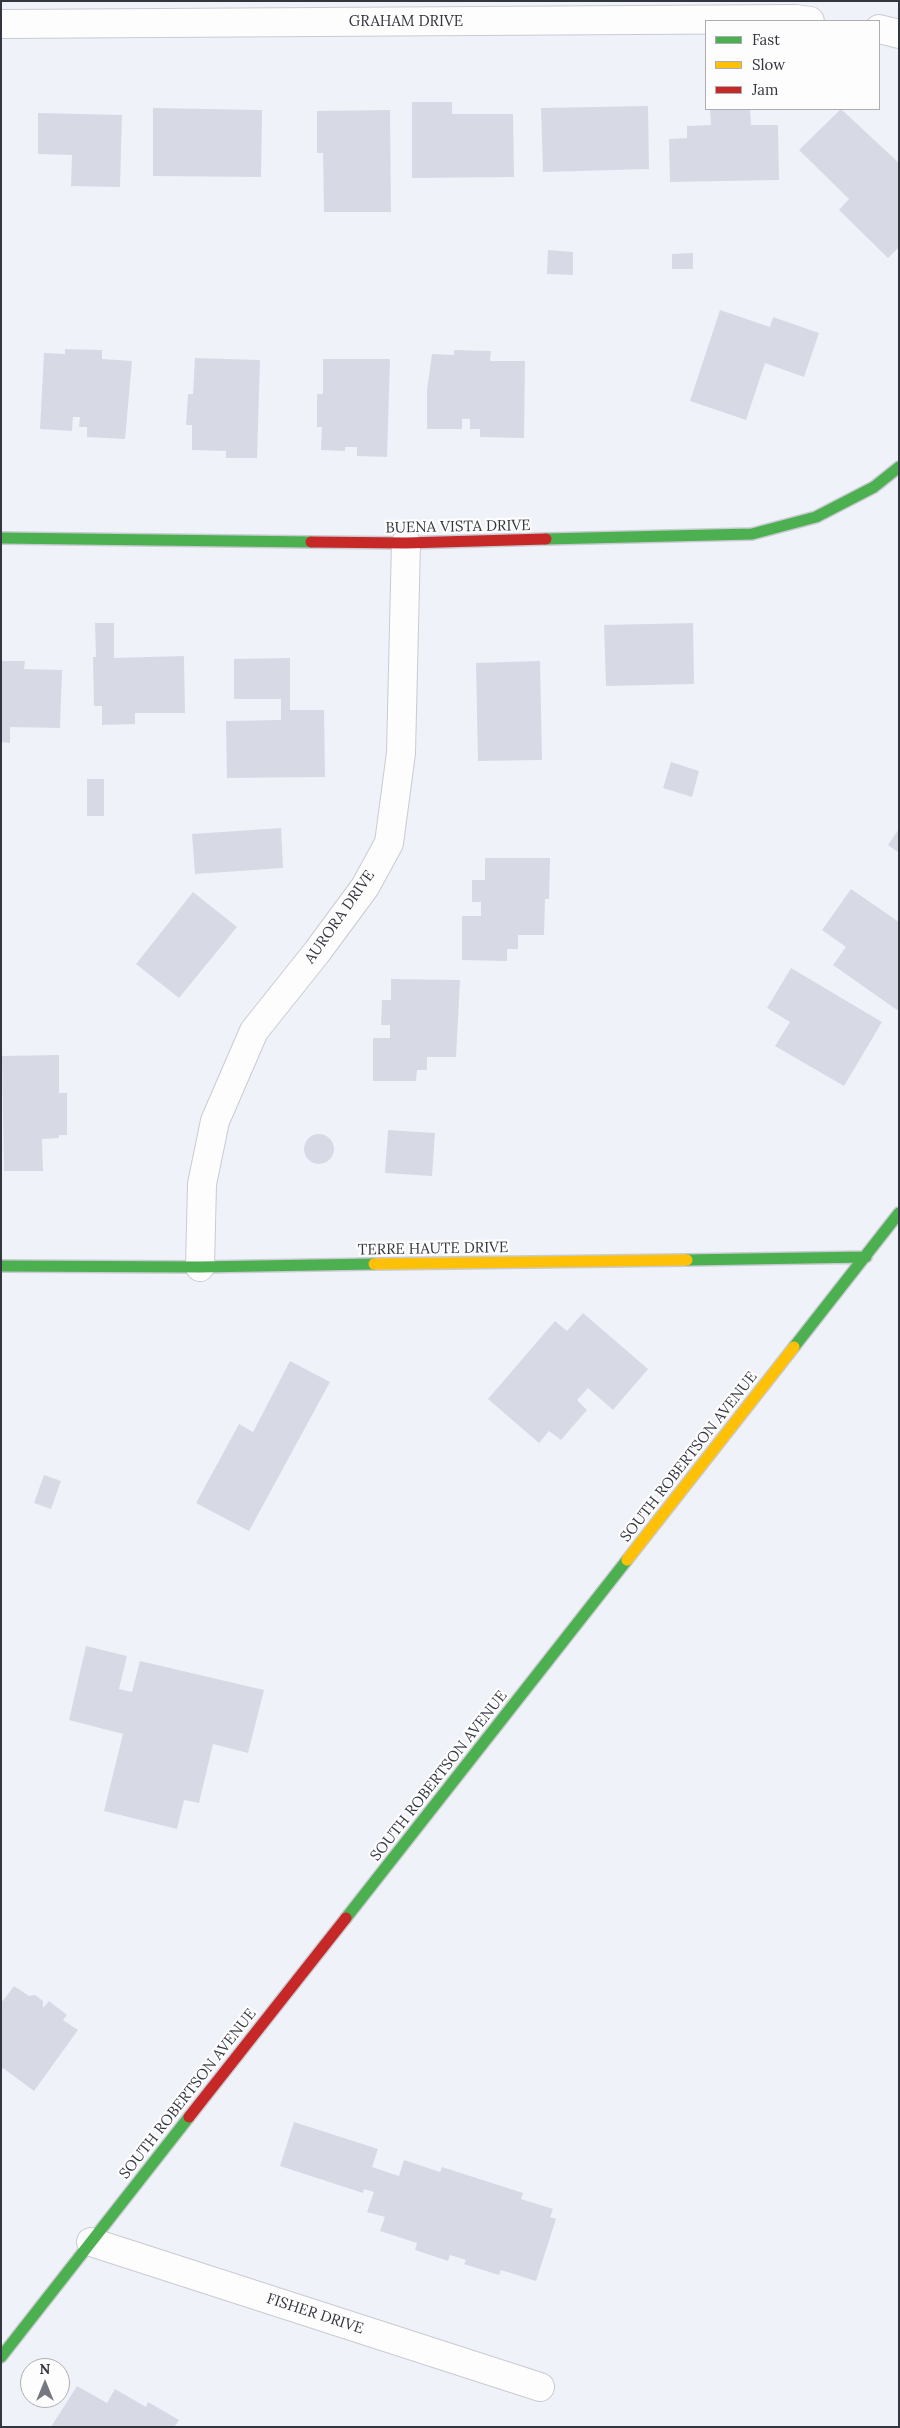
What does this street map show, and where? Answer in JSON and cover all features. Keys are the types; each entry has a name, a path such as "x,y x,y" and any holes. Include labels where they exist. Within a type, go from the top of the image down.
{"street":[{"name":"GRAHAM DRIVE","path":"1,24 705,20"},
{"path":"880,29 899,34"},
{"name":"BUENA VISTA DRIVE","path":"1,538 406,544 752,534 816,517 874,487 899,467"},
{"name":"AURORA DRIVE","path":"200,1267 202,1184 215,1121 254,1031 317,952 365,887 389,843 401,753 406,544"},
{"name":"SOUTH ROBERTSON AVENUE","path":"1,2357 866,1257 899,1212"},
{"name":"TERRE HAUTE DRIVE","path":"1,1266 200,1267 866,1257"},
{"name":"FISHER DRIVE","path":"91,2242 540,2387"}],"building":[{"path":"412,102 452,102 452,114 513,114 514,177 412,178"},
{"path":"648,106 649,169 543,172 541,108"},
{"path":"153,108 262,110 261,177 153,176"},
{"path":"390,110 391,212 324,212 323,153 317,153 317,111"},
{"path":"710,110 750,110 751,125 778,125 779,180 670,182 669,139 687,138 687,126 711,125"},
{"path":"842,110 899,163 899,247 888,258 839,210 849,199 799,150"},
{"path":"38,113 122,115 120,187 71,186 72,155 38,154"},
{"path":"548,250 573,252 573,275 547,274"},
{"path":"693,253 693,269 672,269 672,254"},
{"path":"720,310 770,327 773,317 819,333 804,377 765,363 746,420 690,401"},
{"path":"65,349 102,350 102,359 132,361 125,439 87,437 87,427 79,427 80,417 73,417 72,431 40,429 44,353 65,354"},
{"path":"454,350 491,351 490,361 525,361 524,438 480,437 480,429 470,429 470,419 462,419 462,429 427,429 427,390 432,354 454,355"},
{"path":"195,358 260,360 257,458 226,458 226,451 192,450 192,425 186,425 188,394 193,394"},
{"path":"323,359 390,359 387,457 357,456 357,447 345,447 345,451 321,450 322,427 317,427 317,394 323,394"},
{"path":"95,623 114,623 114,658 184,656 185,713 135,713 135,724 102,725 102,706 94,706 93,657 96,657"},
{"path":"693,623 694,684 606,686 604,625"},
{"path":"290,658 290,710 324,710 325,777 227,778 226,721 281,720 281,699 234,699 234,659"},
{"path":"1,661 25,661 24,669 62,670 60,728 10,727 10,743 1,742"},
{"path":"540,661 542,760 478,761 476,663"},
{"path":"671,762 699,771 692,797 663,788"},
{"path":"87,779 104,779 104,816 87,816"},
{"path":"281,828 283,868 195,874 192,834"},
{"path":"899,829 899,853 888,845"},
{"path":"485,858 550,858 549,899 545,899 544,935 518,935 518,949 507,949 507,961 462,960 462,916 481,916 481,902 472,902 472,880 485,880"},
{"path":"851,889 899,922 899,1007 897,1010 833,965 846,947 822,930"},
{"path":"193,892 237,927 179,998 136,964"},
{"path":"791,968 882,1022 844,1086 775,1046 790,1022 767,1008"},
{"path":"391,979 460,980 456,1057 427,1057 427,1070 417,1070 416,1081 373,1081 373,1038 390,1038 390,1025 381,1025 382,1000 391,1000"},
{"path":"59,1055 59,1093 67,1093 67,1135 59,1135 59,1138 42,1139 43,1171 4,1171 2,1056"},
{"path":"388,1130 435,1133 432,1176 385,1173"},
{"path":"319,1134 329,1139 334,1149 329,1159 319,1164 309,1159 304,1149 309,1139"},
{"path":"583,1313 648,1369 613,1410 588,1388 577,1400 587,1410 561,1440 549,1431 539,1443 488,1399 555,1321 567,1331"},
{"path":"290,1361 330,1382 249,1531 196,1503 239,1424 253,1432"},
{"path":"44,1475 61,1481 51,1509 34,1503"},
{"path":"86,1646 127,1656 119,1689 132,1692 140,1661 264,1690 248,1753 213,1744 199,1803 184,1800 177,1829 104,1811 123,1734 69,1720"},
{"path":"14,1986 29,1996 35,1995 43,2001 43,2008 49,2001 67,2015 63,2020 78,2030 34,2091 3,2068 1,2070 1,1999 3,2001"},
{"path":"294,2122 378,2149 372,2167 399,2176 404,2160 440,2172 442,2167 523,2193 521,2199 553,2209 550,2217 556,2219 536,2281 501,2270 499,2275 464,2264 466,2260 450,2255 448,2261 415,2250 417,2243 380,2231 385,2217 367,2212 374,2192 364,2189 363,2193 280,2166"},
{"path":"77,2386 107,2403 115,2389 146,2407 148,2402 179,2420 175,2426 177,2427 51,2427 63,2408 70,2408 70,2397"}],"traffic: fast":[{"path":"546,539 752,534 816,517 874,487 899,467"},
{"path":"1,538 311,542"},
{"path":"794,1347 899,1213"},
{"path":"687,1260 866,1257"},
{"path":"1,1266 200,1267 374,1264"},
{"path":"346,1918 627,1560"},
{"path":"1,2357 189,2117"}],"traffic: slow":[{"path":"374,1264 687,1260"},
{"path":"627,1560 794,1347"}],"traffic: jam":[{"path":"311,542 406,543 546,539"},
{"path":"189,2117 346,1918"}]}
